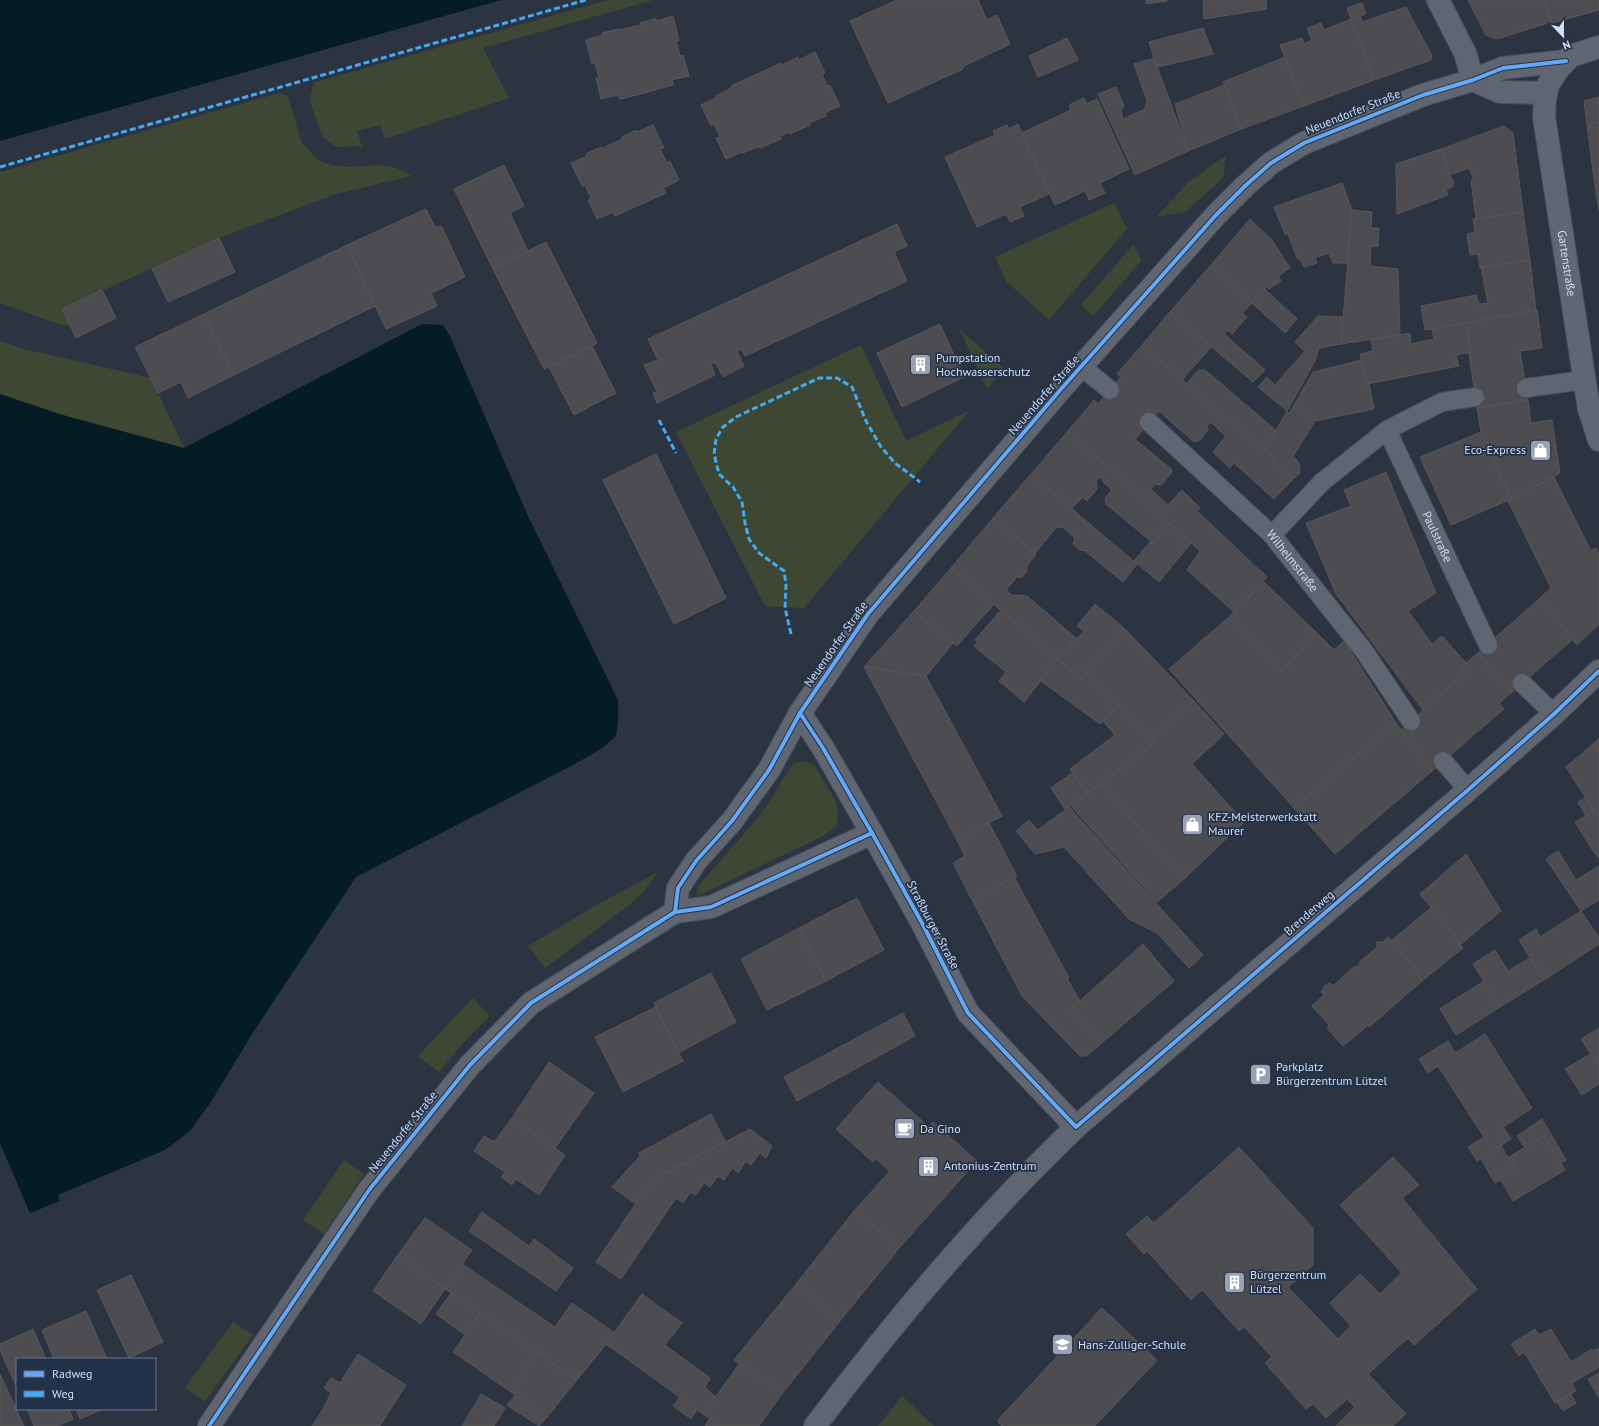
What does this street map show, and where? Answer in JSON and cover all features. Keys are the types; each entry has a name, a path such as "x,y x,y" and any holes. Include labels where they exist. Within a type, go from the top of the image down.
{"street":[{"path":"1438,0 1465,53 1473,80 1500,92 1547,89"},
{"name":"Neuendorfer Straße","path":"1547,89 1558,68 1571,56 1599,46"},
{"name":"Neuendorfer Straße","path":"675,912 678,888 696,861 732,821 769,770 800,713 868,614 1062,388 1216,215 1245,186 1271,164 1304,143 1424,95 1473,80 1503,68 1566,61"},
{"name":"Gartenstraße","path":"1547,89 1544,117 1584,380 1589,409 1599,440"},
{"name":"Brenderweg","path":"815,1426 899,1318 981,1223 1030,1171 1076,1126 1468,790 1599,672"},
{"name":"Brenderweg","path":"1554,714 1599,682"},
{"name":"Straßburger Straße","path":"800,713 823,748 872,832 922,923 968,1013 1076,1126"},
{"name":"Neuendorfer Straße","path":"210,1426 369,1190 470,1065 531,1003 675,912 711,907 872,832"}],"lane":[{"path":"1082,367 1110,390"},
{"path":"1526,388 1584,380"},
{"path":"1272,535 1322,482 1387,430 1442,402 1475,397"},
{"name":"Wilhelmstraße","path":"1149,422 1272,535 1364,651 1411,721"},
{"name":"Paulstraße","path":"1387,430 1488,645"},
{"path":"1522,683 1554,714"},
{"path":"1443,761 1468,790"}],"green space":[{"path":"608,0 653,0 483,48 509,98 385,139 380,125 357,131 362,146 336,147 323,137 310,99 311,91 315,82"},
{"path":"279,93 288,96 302,143 318,160 332,165 351,167 378,165 396,168 412,176 336,194 219,238 62,309 70,326 61,325 0,303 0,172"},
{"path":"1226,155 1223,178 1185,212 1156,217 1189,182"},
{"path":"1114,203 1127,229 1049,320 1006,281 995,257"},
{"path":"1134,244 1141,261 1093,316 1081,305"},
{"path":"960,330 1004,368 987,389"},
{"path":"0,341 24,349 151,378 184,448 59,414 0,394"},
{"path":"861,345 906,441 970,410 804,608 765,606 676,432"},
{"path":"803,761 814,765 836,801 838,815 836,827 823,836 698,896 696,892 700,884 752,825 769,802 790,768 795,763"},
{"path":"658,872 643,892 630,904 545,968 528,946 595,906"},
{"path":"473,998 490,1016 463,1043 439,1072 418,1056"},
{"path":"344,1160 364,1174 324,1234 303,1220"},
{"path":"233,1322 253,1335 205,1401 185,1388"},
{"path":"902,1396 934,1426 878,1426"}],"water":[{"path":"0,0 501,0 0,141"},
{"path":"422,324 443,325 450,336 528,516 618,700 616,736 601,749 573,765 356,877 252,1034 211,1102 190,1131 165,1150 58,1195 60,1201 30,1213 0,1143 0,394 59,414 184,448"}],"building":[{"path":"897,0 978,0 987,20 997,15 1010,44 962,67 963,69 888,103 850,21"},
{"path":"1146,0 1167,0 1167,1 1146,4"},
{"path":"1203,0 1266,0 1267,9 1204,19"},
{"path":"1468,0 1545,0 1551,22 1497,39 1486,35"},
{"path":"1545,0 1599,0 1599,10 1552,23"},
{"path":"1362,3 1366,14 1351,19 1347,8"},
{"path":"1406,7 1432,56 1431,60 1374,80 1351,19 1360,16 1362,22"},
{"path":"673,16 679,41 676,41 680,56 683,55 689,76 672,80 673,85 637,95 620,99 618,95 601,99 596,78 599,78 595,63 592,64 586,40 603,35 602,33 641,25 640,23 656,18 656,21"},
{"path":"1351,19 1374,80 1304,106 1280,45 1302,38 1304,44 1312,40 1307,28 1321,23 1324,30"},
{"path":"1203,28 1213,54 1157,67 1149,42"},
{"path":"1067,38 1078,60 1038,77 1029,56"},
{"path":"815,52 825,73 822,74 827,86 830,85 840,106 825,113 826,116 809,123 810,125 790,134 789,132 780,136 781,139 760,148 759,146 726,159 716,138 720,137 714,124 711,126 701,105 732,88 731,86 781,63 782,65 798,57 799,60"},
{"path":"1285,57 1304,106 1241,129 1223,82"},
{"path":"1154,58 1188,151 1135,175 1098,94 1116,87 1124,106 1121,111 1123,119 1145,109 1147,101 1134,64"},
{"path":"1225,85 1241,129 1188,151 1175,104"},
{"path":"1599,97 1599,122 1587,125 1584,101"},
{"path":"1084,98 1086,104 1097,99 1129,169 1100,183 1105,193 1089,200 1085,191 1055,205 1022,133 1071,110 1069,105"},
{"path":"1599,122 1599,186 1595,186 1587,125"},
{"path":"1018,124 1049,194 1020,207 1024,216 1010,222 1006,214 977,227 945,157 995,135 993,131 1007,125 1009,129"},
{"path":"653,125 664,148 660,149 667,163 670,161 679,180 663,188 666,193 615,216 613,212 597,219 588,200 591,198 585,185 582,186 571,163 587,156 586,154 622,139 622,137 636,130 637,132"},
{"path":"1504,126 1513,133 1523,212 1476,219 1471,180 1474,179 1469,168 1449,175 1441,149"},
{"path":"1441,149 1449,175 1454,181 1452,187 1446,190 1448,195 1397,214 1396,164"},
{"path":"504,165 524,206 510,213 528,251 493,269 454,189"},
{"path":"1342,183 1352,210 1348,263 1333,263 1329,253 1315,258 1317,263 1304,267 1301,261 1297,258 1288,234 1285,234 1274,207"},
{"path":"1595,186 1599,186 1599,210"},
{"path":"426,209 435,227 442,227 465,277 431,293 437,306 386,329 347,245"},
{"path":"1352,210 1372,212 1371,228 1379,228 1378,246 1371,246 1370,266 1398,269 1400,335 1341,344"},
{"path":"1523,212 1530,260 1480,268 1478,254 1470,255 1467,234 1475,232 1473,219"},
{"path":"1250,219 1272,240 1290,268 1278,276 1281,281 1269,289 1267,286 1252,303 1210,266"},
{"path":"897,224 907,246 894,252 907,281 745,356 742,349 737,351 744,366 723,377 715,362 711,364 715,375 657,403 653,393 657,392 644,365 658,360 648,339"},
{"path":"219,238 235,272 168,302 152,269"},
{"path":"546,242 597,343 544,369 493,269"},
{"path":"347,245 375,306 234,375 204,314"},
{"path":"1530,260 1536,311 1425,330 1421,306 1476,295 1479,304 1488,303 1481,267"},
{"path":"1210,266 1252,303 1242,313 1247,317 1232,334 1228,330 1224,334 1265,370 1253,382 1170,312"},
{"path":"1264,288 1297,319 1285,333 1252,303"},
{"path":"102,290 116,318 76,338 62,309"},
{"path":"1537,310 1542,348 1520,351 1528,400 1477,408 1469,353 1471,352 1466,323"},
{"path":"1170,312 1211,347 1182,380 1142,345"},
{"path":"204,314 234,375 188,398 181,382 158,393 135,347"},
{"path":"1318,316 1343,317 1341,344 1319,348 1315,361 1295,342"},
{"path":"1466,323 1471,352 1456,355 1459,366 1367,384 1360,354 1373,351 1371,340 1410,333 1411,344 1434,339 1432,329"},
{"name":"Pumpstation Hochwasserschutz","path":"940,324 964,377 902,407 877,353"},
{"path":"1142,345 1227,418 1218,429 1211,422 1207,426 1208,430 1200,440 1194,442 1159,411 1149,422 1135,439 1171,469 1172,472 1161,485 1155,484 1151,489 1158,496 1149,505 1068,431 1094,400 1098,404 1121,377 1117,374"},
{"path":"592,346 616,393 574,415 549,367"},
{"path":"1305,351 1315,361 1287,411 1258,387 1267,377 1275,385"},
{"path":"1361,360 1367,384 1369,384 1374,409 1315,421 1293,407 1313,372"},
{"path":"1199,370 1205,370 1277,431 1265,451 1186,384"},
{"path":"1528,400 1531,423 1552,420 1560,473 1511,499 1481,432 1477,408"},
{"path":"1293,407 1315,421 1293,456 1299,463 1300,473 1293,479 1272,460 1274,458 1265,451 1287,411 1289,413"},
{"path":"1227,418 1274,458 1272,460 1293,479 1274,499 1234,463 1230,468 1213,452 1226,436 1218,429"},
{"path":"1068,431 1170,524 1153,543 1106,504 1105,498 1112,490 1100,477 1096,481 1097,489 1087,501 1083,497 1072,508 1031,474"},
{"path":"1481,432 1511,499 1451,525 1420,457"},
{"path":"656,454 726,598 674,624 603,480"},
{"path":"1386,472 1436,593 1408,611 1432,644 1442,636 1466,663 1460,668 1465,673 1423,710 1336,594 1306,523 1351,506 1344,490"},
{"path":"1031,474 1137,564 1123,582 1084,550 1081,551 1073,544 1075,538 1063,527 1056,528 1035,553 993,518"},
{"path":"1554,477 1591,551 1596,548 1599,554 1599,624 1577,645 1539,599 1551,588 1508,501"},
{"path":"1182,490 1200,508 1197,511 1267,577 1234,612 1187,570 1200,551 1149,505 1158,496 1168,505"},
{"path":"993,518 1036,554 1027,566 1027,571 1022,577 1017,577 1006,590 1011,595 1027,596 1076,638 1058,659 951,568"},
{"path":"1170,524 1191,543 1159,582 1134,561 1150,542 1153,543"},
{"path":"951,568 994,604 957,646 914,611"},
{"path":"1264,582 1317,633 1282,671 1228,618"},
{"path":"1539,599 1573,639 1511,693 1478,653"},
{"path":"1095,604 1124,628 1081,679 1058,659 1084,631 1077,626"},
{"path":"1001,610 1058,659 1024,702 999,681 1006,672 974,646 978,642 975,640"},
{"path":"914,611 953,643 926,676 864,667"},
{"path":"1228,618 1282,671 1317,633 1334,650 1344,641 1396,723 1294,808 1169,669"},
{"path":"1124,628 1194,701 1154,739 1087,672"},
{"path":"1478,653 1511,693 1499,703 1504,709 1432,771 1401,730 1465,673 1460,668"},
{"path":"1058,659 1081,679 1087,672 1119,704 1100,724 1041,681"},
{"path":"864,667 926,676 1002,816 957,840"},
{"path":"1194,701 1224,734 1192,764 1244,822 1185,878 1100,784 1148,748 1154,739"},
{"path":"1119,704 1154,739 1148,748 1087,793 1070,769 1115,735 1103,721"},
{"path":"1396,723 1432,771 1335,854 1294,808"},
{"path":"1599,738 1599,754 1593,744"},
{"path":"1593,744 1599,754 1599,818 1566,767"},
{"path":"1072,773 1087,793 1065,809 1051,788"},
{"path":"1100,784 1185,878 1157,902 1071,806"},
{"path":"1586,798 1594,811 1586,816 1578,802"},
{"path":"1069,807 1203,955 1189,968 1157,933 1129,919 1064,847 1035,854 1016,831 1029,820 1038,830"},
{"path":"1594,811 1599,818 1599,858 1575,822"},
{"path":"989,823 1017,876 972,900 953,863 965,856 957,840"},
{"path":"1558,851 1576,880 1599,866 1599,900 1581,911 1546,859"},
{"path":"1466,854 1501,911 1461,944 1420,894"},
{"path":"1014,877 1080,1001 1071,1009 1103,1042 1086,1056 1080,1056 1022,996 972,900"},
{"path":"857,898 884,950 826,981 799,928"},
{"path":"1432,907 1463,948 1422,981 1414,967 1391,941"},
{"path":"1581,911 1599,938 1599,944 1544,980 1519,940 1536,929 1540,937"},
{"path":"799,928 826,981 767,1010 741,959"},
{"path":"1388,937 1414,967 1422,981 1369,1027 1368,1025 1343,1046 1327,1028 1329,1025 1312,1006 1324,995 1321,991 1324,988 1323,987 1330,983 1333,986 1355,966 1359,967 1360,962 1377,947 1377,942 1383,942"},
{"path":"1143,944 1174,981 1103,1042 1071,1009"},
{"path":"1495,950 1508,971 1530,958 1544,980 1500,1007 1473,964"},
{"path":"711,973 736,1022 678,1053 654,1003"},
{"path":"1484,981 1500,1007 1456,1035 1440,1009"},
{"path":"655,1007 683,1061 623,1092 595,1037"},
{"path":"903,1013 915,1036 797,1101 784,1077"},
{"path":"1599,1028 1599,1067 1581,1039"},
{"path":"1485,1034 1532,1108 1503,1127 1511,1139 1477,1161 1468,1147 1484,1137 1438,1066 1428,1073 1419,1059 1448,1041 1455,1053"},
{"path":"1591,1054 1599,1067 1599,1084 1582,1095 1565,1069"},
{"path":"549,1062 594,1093 555,1148 512,1118"},
{"name":"Antonius-Zentrum","path":"878,1082 929,1127 933,1122 977,1161 900,1247 854,1211 890,1171 876,1159 873,1162 836,1129"},
{"path":"711,1114 725,1141 651,1181 636,1204 612,1187 640,1156 639,1153"},
{"path":"512,1118 565,1155 539,1195 516,1179 512,1185 501,1177 505,1172 474,1151 484,1136 494,1142"},
{"path":"1542,1119 1566,1160 1560,1163 1544,1136 1525,1148 1517,1136"},
{"path":"750,1129 772,1146 766,1158 760,1153 751,1165 746,1161 738,1173 732,1168 724,1180 718,1176 710,1187 704,1183 696,1195 690,1192 683,1203 676,1198 621,1279 596,1262 651,1181"},
{"path":"1544,1136 1565,1170 1513,1201 1500,1178 1516,1168 1509,1157"},
{"path":"1501,1145 1508,1158 1509,1157 1516,1168 1495,1183 1481,1159"},
{"name":"Bürgerzentrum Lützel","path":"1239,1147 1313,1228 1313,1265 1288,1287 1338,1339 1351,1326 1330,1303 1360,1274 1380,1294 1402,1273 1340,1205 1393,1157 1419,1185 1402,1198 1477,1289 1414,1345 1408,1338 1368,1374 1406,1414 1393,1426 1336,1426 1355,1407 1347,1399 1326,1418 1313,1404 1306,1409 1265,1363 1272,1357 1244,1327 1239,1331 1202,1290 1191,1300 1147,1251 1144,1254 1126,1234 1147,1216 1154,1223"},
{"path":"854,1211 900,1247 840,1321 796,1284"},
{"path":"482,1212 529,1246 534,1239 573,1268 556,1291 469,1231"},
{"path":"425,1218 472,1250 445,1289 397,1256"},
{"path":"397,1256 445,1289 421,1324 373,1291"},
{"path":"462,1264 555,1327 572,1303 615,1333 577,1380 445,1289"},
{"path":"131,1275 163,1342 129,1358 97,1290"},
{"path":"796,1284 840,1321 782,1394 734,1360"},
{"path":"451,1293 480,1313 465,1335 436,1314"},
{"path":"642,1294 682,1323 665,1345 710,1378 705,1388 716,1397 703,1414 606,1344"},
{"path":"1102,1308 1157,1360 1095,1426 1002,1426 997,1421"},
{"path":"86,1311 107,1358 54,1358 42,1330"},
{"path":"480,1313 538,1353 511,1392 453,1352"},
{"path":"33,1329 46,1358 16,1358 16,1386 0,1350 0,1344"},
{"path":"1535,1329 1539,1335 1551,1329 1571,1362 1592,1349 1593,1351 1598,1348 1599,1350 1599,1367 1572,1383 1576,1391 1555,1403 1524,1352 1519,1356 1511,1344"},
{"path":"538,1353 577,1380 547,1417 511,1392"},
{"path":"358,1354 406,1385 380,1426 312,1426 331,1393 324,1388 331,1378 340,1383"},
{"path":"740,1363 782,1394 759,1426 721,1426 703,1414"},
{"path":"1599,1373 1599,1398 1588,1379"},
{"path":"0,1374 24,1426 0,1426"},
{"path":"481,1394 505,1408 494,1426 462,1426"},
{"path":"1571,1394 1576,1403 1563,1411 1557,1402"},
{"path":"515,1395 547,1417 539,1426 507,1405"},
{"path":"680,1397 697,1409 691,1419 673,1406"},
{"path":"27,1410 69,1410 73,1419 58,1426 34,1426"},
{"path":"76,1410 101,1410 80,1419"},
{"path":"710,1418 721,1426 705,1426"}],"marked path":[{"path":"0,167 586,0"},
{"path":"791,634 785,608 786,584 784,571 759,553 749,539 742,502 733,487 719,474 714,454 716,439 723,427 736,417 819,378 837,378 852,387 866,421 881,447 895,463 920,482"},
{"path":"659,420 676,453"}],"cycle path":[{"path":"675,912 678,888 696,861 732,821 769,770 800,713 868,614 1062,388 1216,215 1245,186 1271,163 1304,143 1423,95 1473,80 1503,68 1566,61"},
{"path":"800,713 823,748 872,833 922,923 968,1013 1076,1127 1468,790 1554,714 1599,671"},
{"path":"209,1426 369,1190 470,1065 531,1003 675,912 711,907 872,833"}],"place":[{"name":"Pumpstation Hochwasserschutz","path":"921,365"},
{"name":"Eco-Express","path":"1541,450"},
{"name":"KFZ-Meisterwerkstatt Maurer","path":"1192,824"},
{"name":"Parkplatz Bürgerzentrum Lützel","path":"1261,1074"},
{"name":"Da Gino","path":"904,1129"},
{"name":"Antonius-Zentrum","path":"928,1166"},
{"name":"Bürgerzentrum Lützel","path":"1234,1282"},
{"name":"Hans-Zulliger-Schule","path":"1063,1345"}]}
